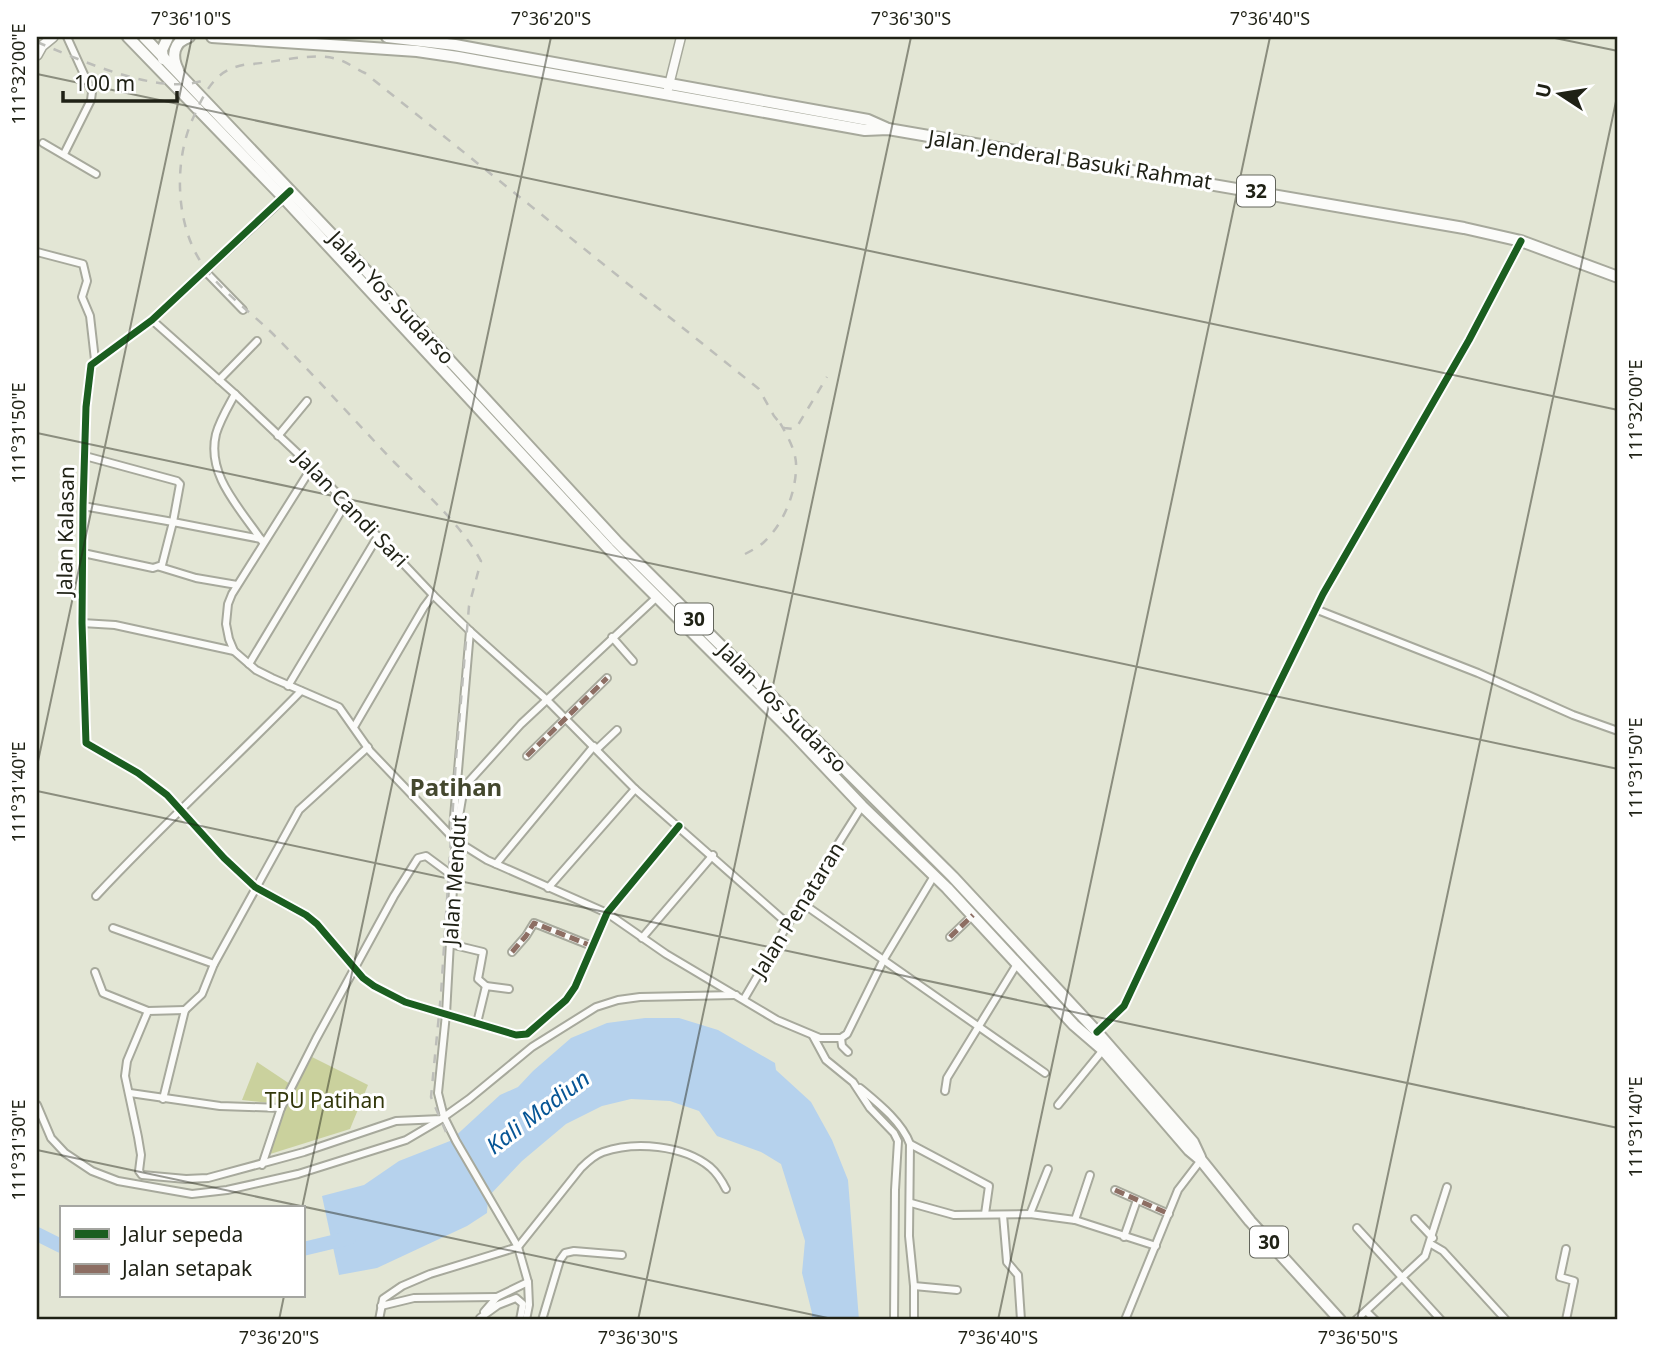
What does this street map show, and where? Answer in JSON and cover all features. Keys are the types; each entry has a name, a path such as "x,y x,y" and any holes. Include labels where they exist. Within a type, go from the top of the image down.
{"highway":[{"name":"30","path":"128,37 180,83"},
{"name":"30","path":"144,37 180,83"},
{"path":"162,57 168,37"},
{"path":"180,83 174,50 178,43 190,37"},
{"name":"Jalan Jenderal Basuki Rahmat","path":"212,37 417,51 518,62"},
{"name":"Jalan Jenderal Basuki Rahmat","path":"387,37 418,39 518,62 668,89 865,130 888,129 1464,228 1521,241 1618,277"},
{"name":"Jalan Yos Sudarso","path":"180,83 795,728 862,806 934,876 1017,964 1079,1021 1097,1032 1193,1142 1201,1160"},
{"name":"Jalan Yos Sudarso","path":"287,194 609,549 953,877 1189,1150 1201,1160 1250,1221 1340,1320"}],"main road":[{"path":"37,55 42,46 53,37"}],"street":[{"path":"64,154 92,92 67,37"},
{"path":"668,89 681,37"},
{"path":"43,144 96,174"},
{"path":"37,252 83,264 87,281 82,297 89,316 95,360 152,320 287,194"},
{"path":"1097,1032 1124,1006 1315,609 1469,340 1521,241"},
{"path":"205,271 243,310"},
{"name":"Jalan Candi Sari","path":"152,320 312,467 433,595 596,747 635,789 713,855 788,924"},
{"path":"219,380 257,341"},
{"name":"Jalan Kalasan","path":"95,360 91,365 87,387 83,506 82,623 86,743 152,782 182,809"},
{"path":"235,394 216,432 216,468 228,493 262,541"},
{"path":"278,436 307,401"},
{"path":"85,456 179,482 173,522 162,565 159,567"},
{"path":"234,651 226,624 228,604 262,541 312,467"},
{"path":"249,664 346,503"},
{"path":"83,506 262,541"},
{"path":"288,686 378,536"},
{"path":"83,553 237,585"},
{"path":"354,727 433,595"},
{"name":"Jalan Mendut","path":"526,1320 529,1306 528,1282 518,1247 442,1118 438,1093 446,1014 458,806 464,787 499,746 658,596"},
{"path":"1315,609 1618,731"},
{"path":"82,623 116,625 234,651"},
{"path":"458,806 456,783 470,631"},
{"path":"612,637 633,661"},
{"name":"Jalan Penataran","path":"234,651 249,664 288,686 339,707 368,747 455,837 496,864 607,913 642,938 744,999 862,806"},
{"path":"527,756 607,678"},
{"path":"96,896 140,848 302,691"},
{"path":"496,864 596,747 617,730"},
{"path":"163,1099 186,1010 203,991 214,964 255,887 302,806 368,747"},
{"path":"456,783 464,787"},
{"path":"548,888 635,789"},
{"path":"182,809 224,858 255,887 306,915 363,978 383,992 405,1002 516,1035 527,1034 566,1000 575,987 607,913 679,826"},
{"path":"642,938 713,855"},
{"path":"261,1165 281,1108 394,896 418,858 426,856 453,876"},
{"path":"815,1043 841,1038 847,1034 884,959 934,876"},
{"path":"802,903 1045,1073"},
{"path":"950,937 972,915"},
{"path":"512,952 534,923 592,946"},
{"path":"113,928 214,964"},
{"path":"450,944 483,953 478,979 486,986 509,989"},
{"path":"945,1091 947,1078 1017,964"},
{"path":"95,972 103,993 148,1011 186,1010"},
{"path":"477,1023 486,986"},
{"path":"37,1105 51,1138 65,1153 92,1171 118,1181 192,1194 227,1190 298,1174 406,1140 442,1118 532,1047 596,1007 631,998 737,995"},
{"path":"744,999 815,1043 826,1060 879,1103 907,1135 910,1144 909,1236 914,1320"},
{"path":"148,1011 127,1061 125,1076 141,1155 140,1174 187,1180 208,1178 261,1165 396,1121 442,1118"},
{"path":"841,1038 842,1046 848,1052"},
{"path":"1058,1105 1102,1050"},
{"path":"853,1082 870,1108 894,1133 898,1141 894,1320"},
{"path":"130,1093 220,1105 281,1108"},
{"path":"910,1144 989,1186 985,1214"},
{"path":"379,1320 383,1299 402,1286 518,1247 581,1168 604,1152 640,1146 683,1153 708,1166 726,1189"},
{"path":"1125,1320 1178,1190 1201,1160"},
{"path":"1030,1214 1048,1169"},
{"path":"1075,1220 1090,1175"},
{"path":"1356,1320 1425,1256 1432,1241 1447,1187"},
{"path":"1115,1190 1169,1214"},
{"path":"1124,1237 1137,1200"},
{"path":"911,1203 954,1215 1030,1214 1075,1220 1156,1246"},
{"path":"1003,1214 1007,1262 1018,1275 1021,1320"},
{"path":"1415,1219 1506,1320"},
{"path":"1357,1228 1441,1320"},
{"path":"1566,1249 1560,1277 1574,1281 1566,1320"},
{"path":"542,1320 560,1260 565,1253 575,1251 622,1255"},
{"path":"479,1319 497,1297 528,1282"},
{"path":"914,1286 957,1290"},
{"path":"382,1306 414,1298 497,1297"},
{"path":"479,1319 498,1305 516,1298 523,1304 520,1320"},
{"path":"1366,1311 1375,1320"}],"green space":[{"name":"TPU Patihan","path":"312,1057 368,1085 350,1129 267,1155 278,1121"},
{"name":"TPU Patihan","path":"257,1062 290,1084 279,1104 242,1100"}],"water":[{"path":"645,1018 679,1018 718,1030 775,1063 776,1070 811,1102 832,1140 848,1180 859,1320 812,1320 802,1273 805,1241 781,1164 761,1152 717,1136 699,1111 670,1101 631,1099 602,1106 566,1124 522,1161 488,1197 487,1213 467,1226 377,1268 339,1275 322,1196 364,1185 399,1161 450,1141 500,1095 518,1087 571,1038 607,1023"}],"waterway":[{"name":"Kali Madiun","path":"37,1234 60,1246"},
{"name":"Kali Madiun","path":"304,1249 349,1238"}],"railway":[{"path":"37,42 98,67 145,80 189,84 207,79"},
{"path":"446,1132 431,1097 469,606 481,561 473,547 441,509 274,335 224,290 199,259 185,226 180,188 183,150 199,106 209,87 230,69 307,57 341,60 365,73 759,389 784,428 793,429 798,425 827,377"},
{"path":"745,554 770,535 783,517 792,496 796,463 790,442 780,423"}],"marked path":[{"path":"527,756 607,678"},
{"path":"950,937 973,915"},
{"path":"512,952 534,923 592,946"},
{"path":"1115,1190 1169,1214"}],"cycle path":[{"path":"290,191 152,320 91,365 86,407 83,506 82,623 86,743 138,773 167,795 224,858 255,887 317,924 363,978 374,986 405,1002 516,1035 527,1034 566,1000 575,987 607,913 679,826"},
{"path":"1097,1032 1124,1006 1323,594 1469,340 1521,241"}],"district":[{"name":"Patihan","path":"456,788"}]}
